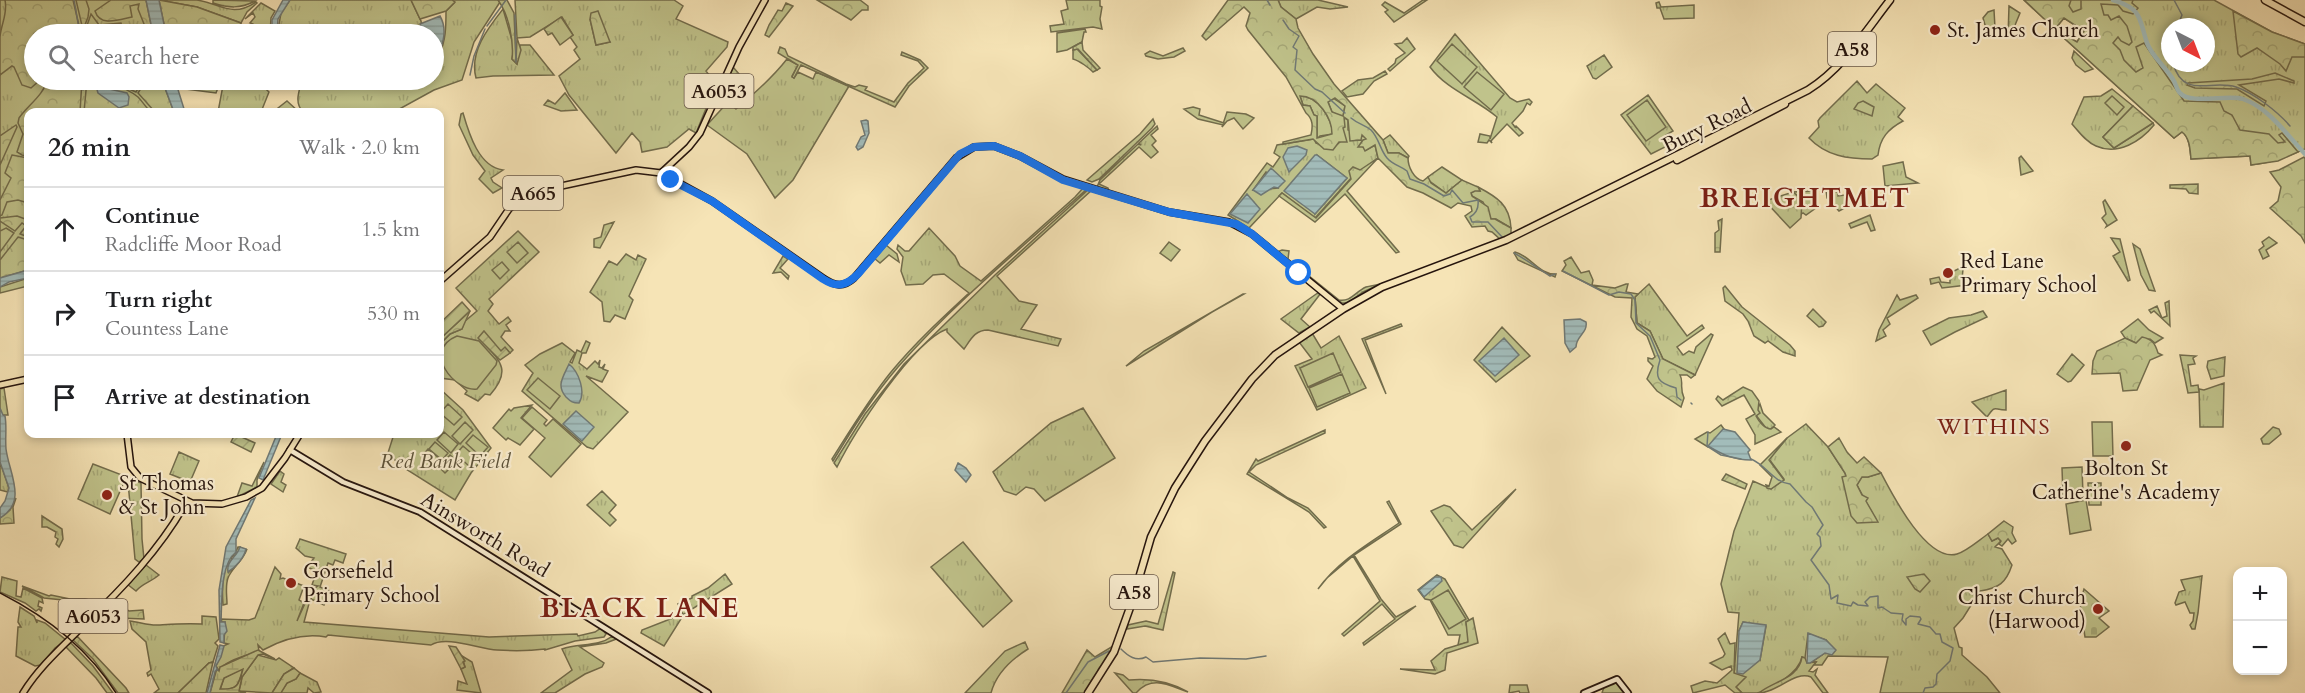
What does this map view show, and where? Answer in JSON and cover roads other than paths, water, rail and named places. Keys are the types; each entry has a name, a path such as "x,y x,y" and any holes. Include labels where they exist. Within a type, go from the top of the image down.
{"highway":[{"name":"Bury Road","path":"1343,309 1400,279 1506,240 1796,96 1835,69 1890,0"},
{"path":"2265,0 2305,22"},
{"name":"A58","path":"1088,693 1114,652 1156,524 1183,473 1205,441 1265,365 1289,345 1343,309"}],"main road":[{"name":"A6053","path":"661,173 690,147 700,133 739,47 765,0"},
{"name":"A665","path":"444,277 490,237 516,202 532,193 636,170 661,173 712,201 832,285 840,286 854,278 956,158 969,148 984,145 1027,159 1055,176 1169,212 1240,226 1343,309"},
{"path":"1,385 24,380"},
{"path":"127,438 131,468 144,481 187,501 201,504 222,504 253,494 266,485 298,438"},
{"name":"Ainsworth Road","path":"290,450 343,482 420,512 708,693"},
{"path":"285,458 299,457"},
{"name":"A6053","path":"23,693 40,670 145,561 167,533 187,501"},
{"path":"1584,693 1619,680 1629,693"}],"water":[{"path":"146,0 159,0 164,24 151,24"},
{"path":"283,0 290,0 278,19 278,24 272,24"},
{"path":"440,16 443,24 420,24"},
{"path":"97,90 127,93 128,105 119,108"},
{"path":"166,90 178,90 184,108 172,108"},
{"path":"866,120 869,133 863,147 858,150 856,147 861,137 865,135 861,121"},
{"path":"1297,146 1307,150 1306,155 1289,172 1283,157 1288,148"},
{"path":"1315,155 1347,178 1315,214 1284,191"},
{"path":"1271,168 1285,181 1278,188 1274,187 1261,195 1253,190"},
{"path":"1247,194 1260,209 1248,223 1230,214"},
{"path":"24,271 24,279 9,282 0,287 0,278"},
{"path":"1580,319 1586,322 1586,326 1576,347 1570,352 1565,343 1564,320"},
{"path":"1504,338 1519,355 1495,376 1479,361"},
{"path":"569,364 576,372 582,388 579,403 569,400 561,389"},
{"path":"0,408 5,416 6,449 15,495 13,504 0,518 0,508 9,488 0,462"},
{"path":"576,411 594,427 582,441 563,424"},
{"path":"1723,429 1735,432 1750,450 1748,452 1751,460 1729,456 1708,446"},
{"path":"275,438 280,438 263,480 259,478"},
{"path":"958,463 971,475 966,482 955,470"},
{"path":"255,498 236,539 236,552 224,574 221,622 225,622 227,631 224,635 224,643 220,642 219,590 226,547 251,500"},
{"path":"240,547 246,549 243,556 228,572 230,562"},
{"path":"1435,577 1441,577 1442,581 1424,597 1419,590"},
{"path":"1743,622 1766,625 1760,660 1743,674 1737,673 1739,631"},
{"path":"1808,633 1826,640 1836,650 1832,655 1825,653 1807,663"},
{"path":"220,645 224,646 216,666 218,671 217,669 215,672 210,693 207,693"}],"waterway":[{"path":"74,0 78,24"},
{"path":"487,26 506,0"},
{"path":"1267,0 1270,5"},
{"path":"2113,0 2135,11 2141,21 2149,48 2171,76 2180,93 2192,98 2237,98 2252,103 2277,123 2305,154"},
{"path":"2174,0 2182,15 2181,18"},
{"path":"515,15 516,62"},
{"path":"1283,20 1289,29 1299,36 1293,47 1297,50 1295,70 1345,113"},
{"path":"470,75 474,56 485,29"},
{"path":"2177,72 2184,81 2191,85 2227,85 2243,90 2265,104 2290,126"},
{"path":"1351,118 1371,130 1387,158 1407,171 1410,179 1444,196 1450,194 1452,190 1463,203 1478,200 1477,210 1470,217 1472,222 1488,222 1503,238"},
{"path":"1514,253 1550,276 1555,274"},
{"path":"1563,271 1609,295 1619,292 1631,294 1635,300 1636,323 1650,336 1660,360 1657,371 1659,379 1676,388 1677,397 1681,400"},
{"path":"1708,432 1707,446 1721,455 1741,459"},
{"path":"1751,459 1774,477 1790,484 1812,507 1823,525 1817,534 1820,537 1821,546 1811,560 1829,585 1831,599 1838,595 1837,603 1851,606 1853,602 1868,606 1865,602 1870,597 1878,596 1878,608 1882,607 1891,613 1903,614 1902,620 1906,625 1906,619 1910,616 1920,617 1918,624 1930,627 1936,634 1940,634 1942,642 1953,648 1950,661 1937,674 1936,684 1925,688 1923,693"},
{"path":"1121,649 1132,658 1146,657 1153,662 1200,658 1246,659 1266,656"},
{"path":"1066,693 1088,662 1109,651"}],"tram line":[{"path":"0,593 34,612 65,635 93,662 116,693"}],"place":[{"name":"St. James Church","path":"1935,30"},
{"name":"Red Lane Primary School","path":"1948,273"},
{"name":"Bolton St Catherine's Academy","path":"2126,446"},
{"name":"St Thomas & St John","path":"107,495"},
{"name":"Gorsefield Primary School","path":"291,583"},
{"name":"Christ Church (Harwood)","path":"2098,609"}],"district":[{"name":"BREIGHTMET","path":"1805,198"},
{"name":"WITHINS","path":"1994,427"},
{"name":"BLACK LANE","path":"640,608"}],"park label":[{"name":"Red Bank Field","path":"445,461"}]}
